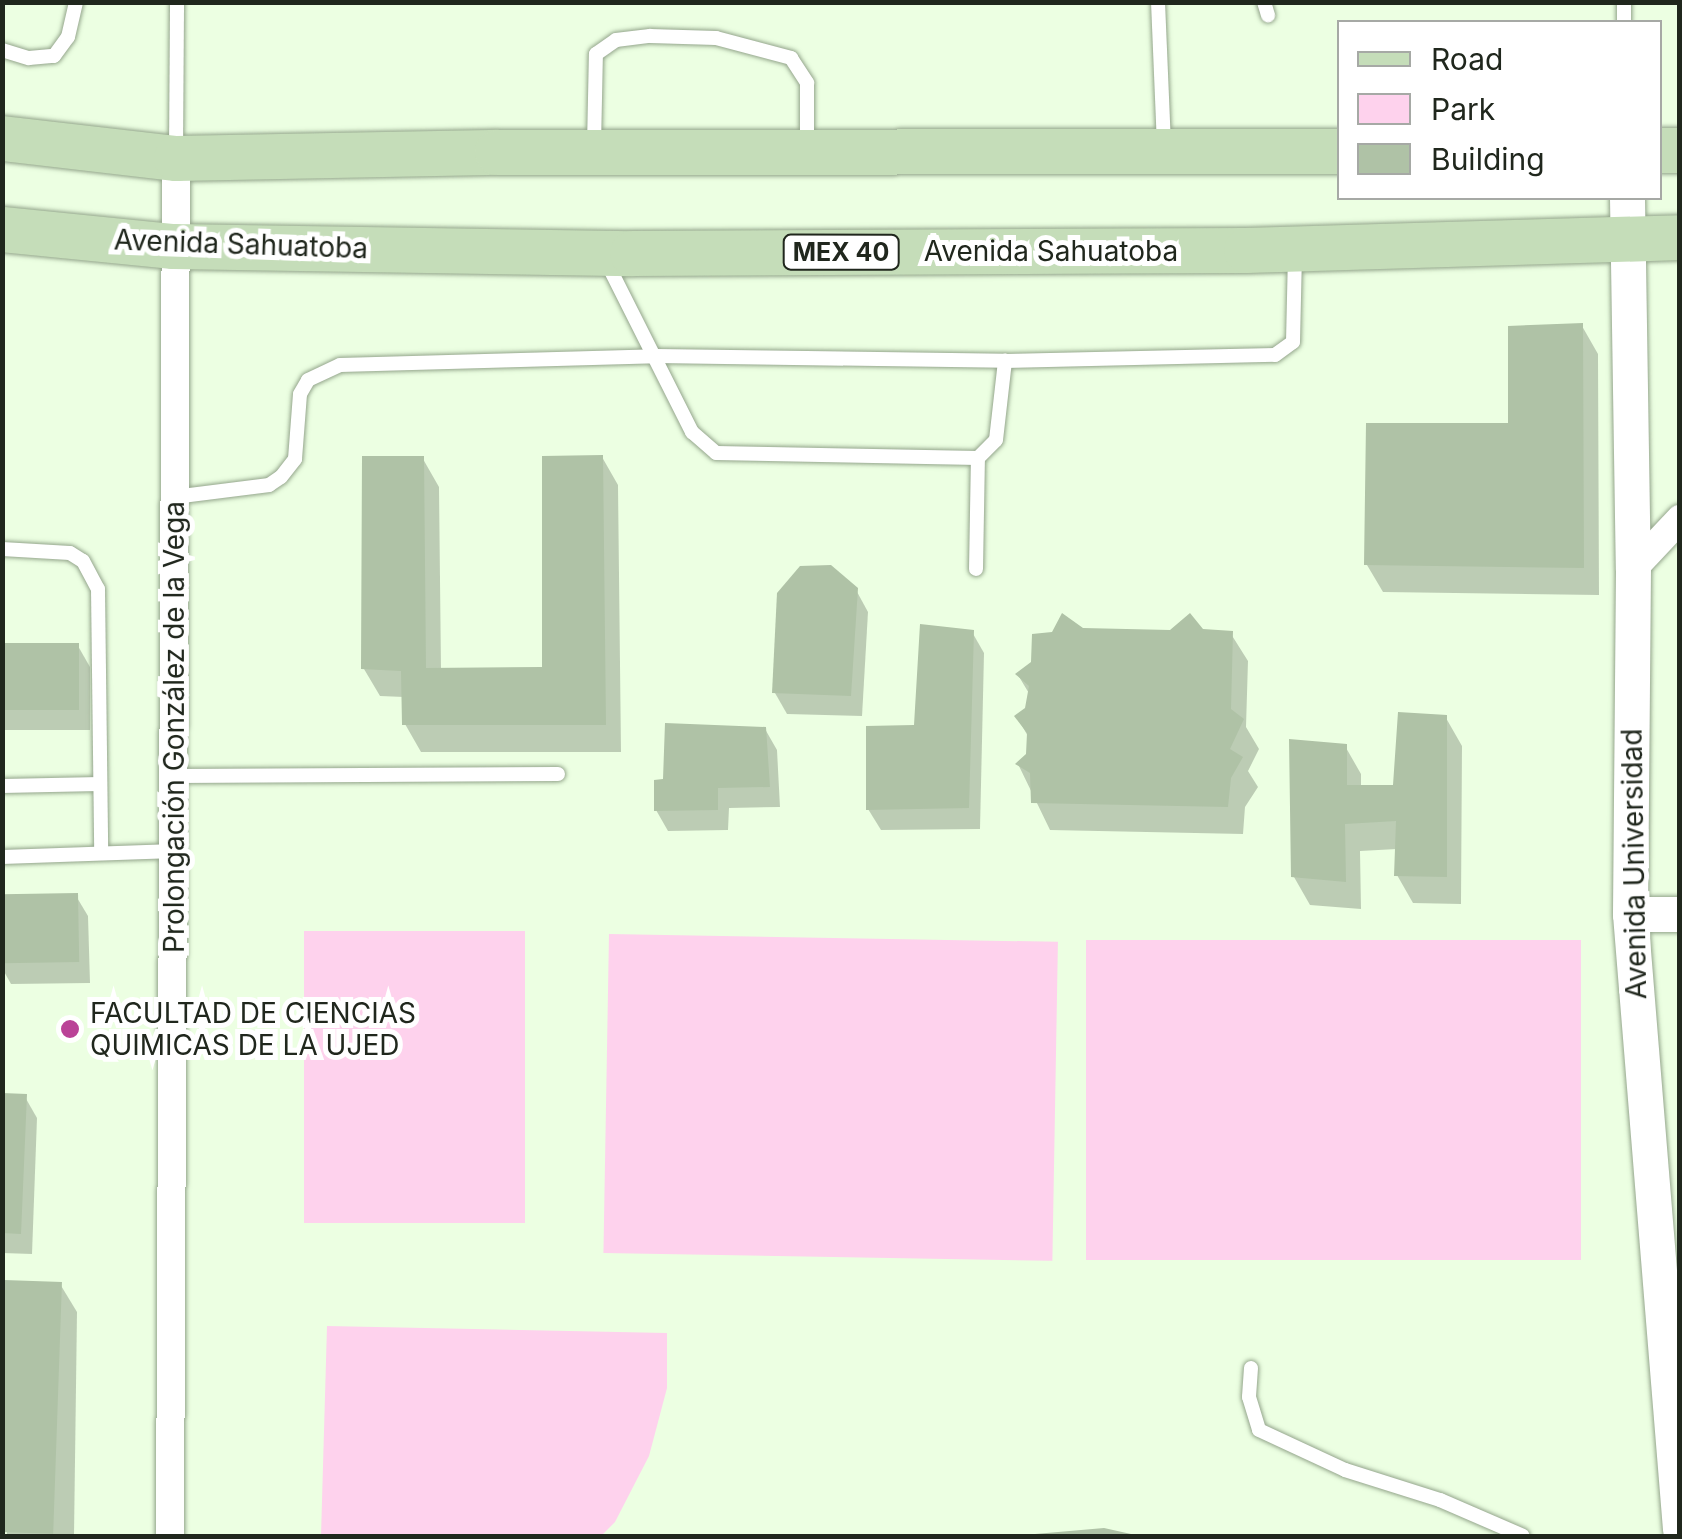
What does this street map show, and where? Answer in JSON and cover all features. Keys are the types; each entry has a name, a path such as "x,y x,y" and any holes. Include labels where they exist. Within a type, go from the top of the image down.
{"main road":[{"path":"2,138 176,158 594,152 1337,151"},
{"name":"Avenida Sahuatoba","path":"2,229 173,246 601,251 1295,248 1627,218 1680,237"}],"street":[{"name":"Prolongación González de la Vega","path":"170,1536 176,158"},
{"name":"Avenida Universidad","path":"1627,218 1633,569 1630,914 1680,1529"},
{"path":"1633,569 1680,519"},
{"path":"1630,914 1680,914"}],"lane":[{"path":"2,50 30,58 54,56 68,37 76,2"},
{"path":"176,158 177,2"},
{"path":"1158,2 1165,151"},
{"path":"594,152 596,54 616,40 650,36 716,38 792,58 807,83 807,151"},
{"path":"174,497 269,486 282,478 295,459 300,394 308,380 324,369 656,356 1005,360 1282,353 1292,342 1295,248"},
{"path":"601,251 692,432 716,453 978,458"},
{"path":"976,569 978,458 996,440 1005,360"},
{"path":"2,548 70,553 83,561 98,588 101,853"},
{"path":"176,776 558,774"},
{"path":"2,786 100,784"},
{"path":"2,857 175,850"},
{"path":"1251,1368 1249,1397 1259,1430 1345,1470 1440,1500 1523,1536"}],"green space":[{"path":"304,931 525,931 525,1223 304,1223"},
{"path":"609,934 1058,942 1052,1261 603,1253"},
{"path":"1086,940 1581,940 1581,1260 1086,1260"},
{"path":"327,1326 667,1333 667,1388 649,1456 615,1522 601,1536 321,1536"}],"building":[{"path":"1583,323 1584,568 1364,565 1366,423 1508,423 1508,326"},
{"path":"603,455 606,725 402,725 401,671 361,669 362,456 424,456 426,668 542,667 542,456"},
{"path":"831,565 858,588 851,696 772,693 777,593 800,566"},
{"path":"1062,613 1083,628 1170,630 1190,613 1203,629 1233,631 1231,709 1244,719 1230,749 1243,757 1231,778 1228,807 1031,803 1030,773 1015,764 1026,754 1027,733 1014,716 1025,708 1029,686 1015,674 1031,662 1032,634 1052,632"},
{"path":"920,624 974,630 969,808 866,810 866,726 914,725"},
{"path":"3,643 79,643 79,710 3,710"},
{"path":"1398,712 1447,715 1447,877 1394,876 1396,821 1345,824 1346,882 1291,877 1289,739 1347,744 1347,785 1393,785"},
{"path":"665,723 766,727 770,787 718,788 718,810 654,811 654,780 663,779"},
{"path":"78,893 79,962 3,963 2,894"},
{"path":"2,1093 27,1094 21,1234 2,1233"},
{"path":"4,1280 62,1282 53,1534 2,1532"},
{"path":"1104,1528 1140,1536 1035,1536 1035,1534"}],"place":[{"name":"FACULTAD DE CIENCIAS QUIMICAS DE LA UJED","path":"70,1029"}]}
